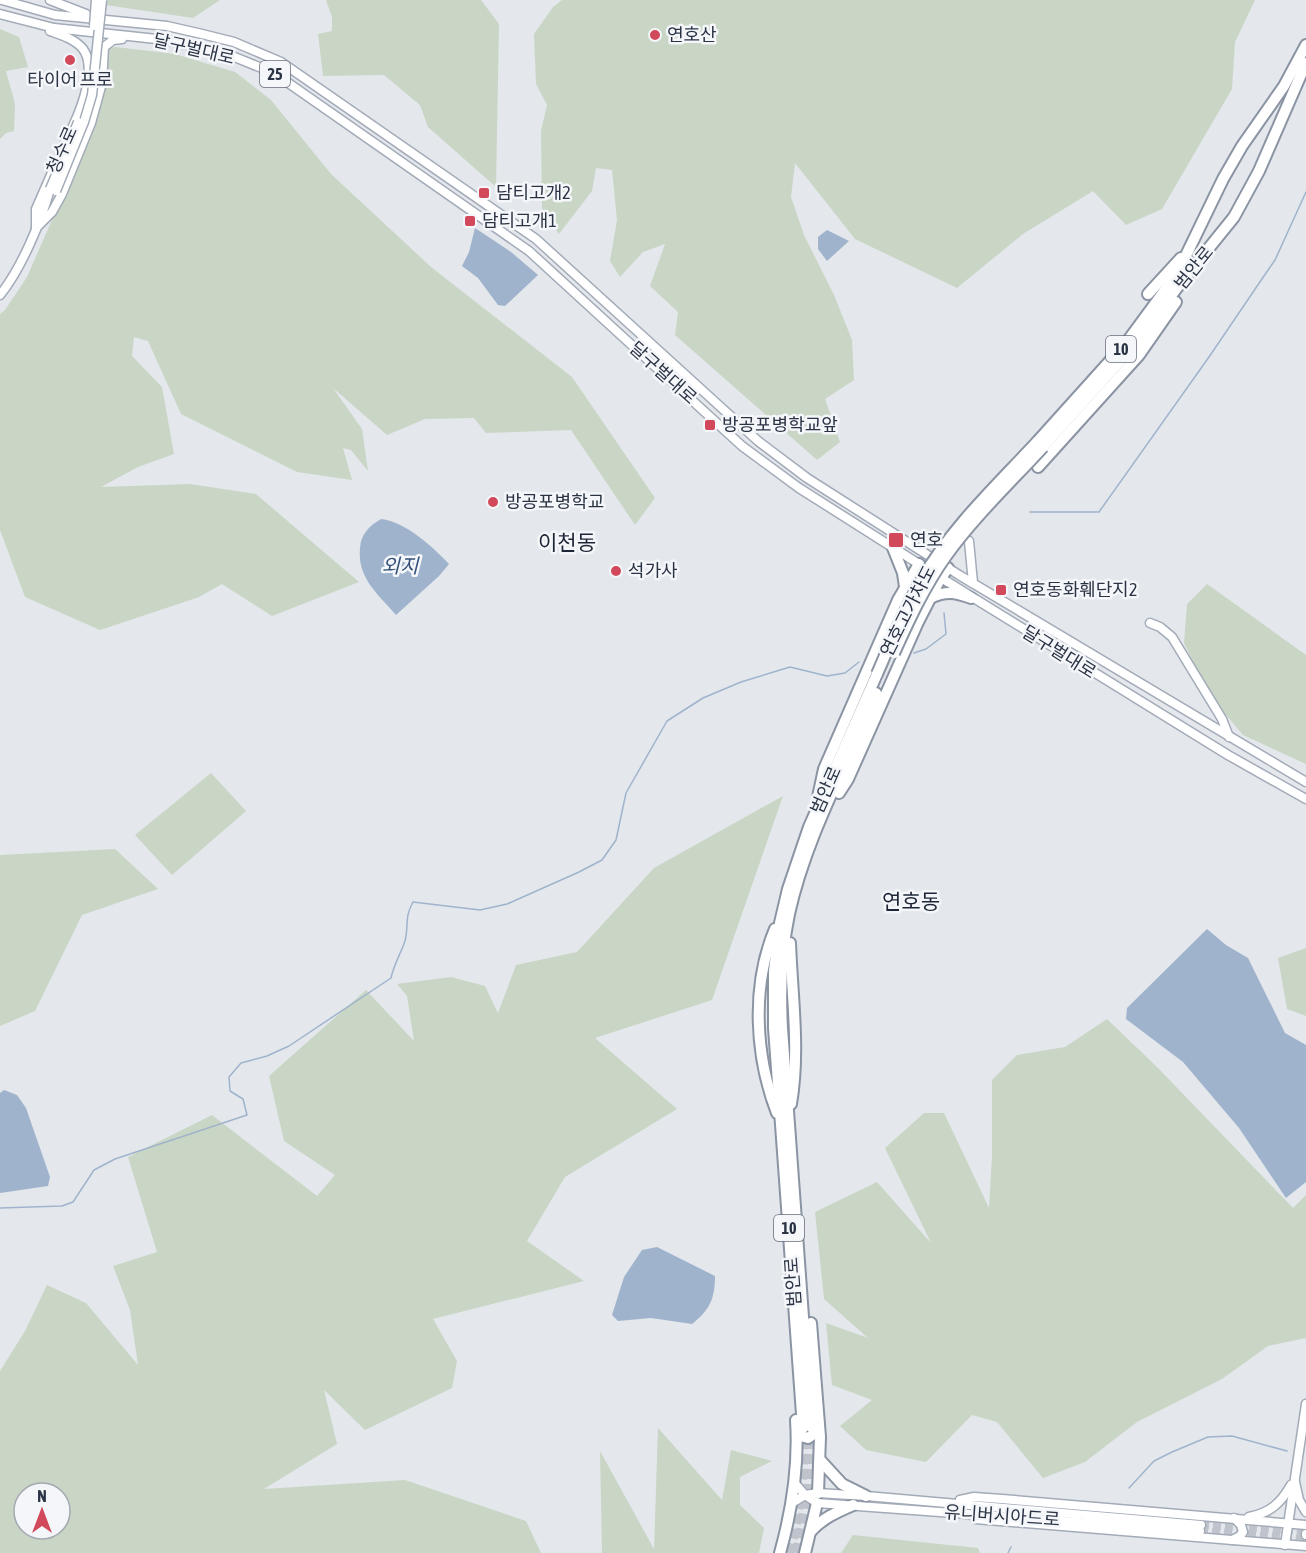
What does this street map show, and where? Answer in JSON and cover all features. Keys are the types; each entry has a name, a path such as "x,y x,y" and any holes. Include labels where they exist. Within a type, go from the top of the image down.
{"highway":[{"name":"범안로","path":"1040,444 1140,326 1177,274 1223,179 1242,146 1284,86 1306,45"},
{"name":"범안로","path":"1040,444 1128,352 1234,217 1247,194 1306,63"},
{"path":"1148,294 1192,247"},
{"path":"1038,466 1139,355 1186,287 1189,274"},
{"name":"연호고가차도","path":"879,676 921,595 946,556 1040,444"},
{"path":"893,548 903,573 905,587"},
{"path":"817,820 824,770 905,587 919,564"},
{"path":"817,820 848,779 929,599 948,568"},
{"path":"929,599 941,593 952,592 971,598"},
{"name":"범안로","path":"808,1430 774,971 797,860 817,820 879,676"},
{"path":"784,1121 794,1089 795,1039 786,913"},
{"path":"784,1121 770,1095 758,1021 763,968 770,941 786,913"},
{"path":"780,1553 792,1503 794,1482 808,1430 803,1219 789,1181"},
{"path":"808,1430 820,1460 842,1484 867,1496"},
{"path":"805,1553 817,1498 820,1460"},
{"path":"811,1532 819,1522 831,1514 854,1505"}],"main road":[{"name":"달구벌대로","path":"2,0 56,15 167,26 215,37 253,49 281,62 470,191 553,252 758,441 807,478 948,568 1306,782"},
{"path":"50,0 87,15 111,19"},
{"path":"36,228 52,212 56,191 87,94 96,0"},
{"path":"56,191 84,122 92,95 102,0"},
{"name":"달구벌대로","path":"0,14 54,28 166,40 221,53 250,62 274,73 529,251 742,446 799,488 971,598 1219,749 1306,799"},
{"name":"청수로","path":"36,24 81,47 88,61 88,71 86,89 79,112 36,209 36,228"},
{"name":"청수로","path":"0,295 14,276 45,208 56,191 94,114 102,84 104,47 107,43 128,36"},
{"path":"969,541 973,583"},
{"path":"1150,623 1160,627 1172,638 1222,719 1230,737"},
{"path":"1286,1545 1306,1404"},
{"path":"1294,1479 1299,1500 1306,1512"},
{"path":"1238,1518 1256,1516 1273,1509 1283,1499 1294,1479"},
{"path":"794,1482 806,1495"},
{"name":"유니버시아드로","path":"792,1503 806,1495 817,1498 854,1505 1201,1528 950,1502 867,1496 817,1498"},
{"path":"950,1502 974,1497 1306,1525"},
{"path":"948,1512 967,1518 999,1522 1306,1546"},
{"path":"1232,1540 1243,1532 1238,1518"}],"green space":[{"path":"107,0 220,0 193,18 106,5"},
{"path":"326,0 481,0 499,24 496,187 428,127 420,105 384,75 323,76 318,34 332,31 332,17"},
{"path":"562,0 1255,0 1235,42 1232,89 1162,209 1126,225 1093,191 1023,234 957,288 855,239 795,163 791,197 804,235 834,295 852,340 854,380 825,399 840,442 817,460 675,335 678,312 650,286 665,244 643,252 620,277 610,261 617,220 612,170 596,168 592,191 559,234 542,208 541,131 547,105 536,84 534,34 553,7"},
{"path":"0,29 19,37 28,67 6,71 15,104 14,131 6,133 0,139"},
{"path":"116,47 175,54 235,72 271,100 331,174 431,267 572,377 655,498 635,525 571,430 486,433 474,418 425,419 387,435 333,388 362,429 368,471 351,450 343,448 352,480 297,472 181,414 148,341 134,337 132,356 162,387 174,454 138,467 101,487 190,484 256,494 359,582 272,616 222,584 199,597 100,630 25,597 0,530 0,314 27,277 98,115 104,88 106,48"},
{"path":"1207,584 1306,655 1306,764 1243,735 1207,692 1184,643 1187,604"},
{"path":"211,773 246,811 172,875 135,835"},
{"path":"783,796 712,1000 595,1038 677,1109 565,1177 527,1241 584,1281 433,1319 457,1361 452,1388 365,1430 324,1390 337,1444 264,1489 405,1480 526,1521 541,1553 0,1553 0,1371 25,1331 47,1285 86,1303 138,1365 130,1310 113,1266 157,1252 128,1157 212,1115 317,1196 335,1175 284,1141 269,1076 366,990 414,1041 407,996 397,984 451,977 485,986 498,1013 516,965 577,952 654,868"},
{"path":"115,849 158,889 82,915 35,1011 0,1026 0,855"},
{"path":"1306,948 1306,1016 1287,1009 1278,958"},
{"path":"1107,1019 1158,1068 1293,1208 1306,1195 1306,1338 1268,1346 1222,1379 1137,1422 1085,1462 1043,1478 997,1422 972,1415 926,1462 866,1450 840,1426 872,1400 832,1385 826,1323 868,1338 824,1299 815,1212 877,1182 931,1243 885,1148 924,1113 944,1113 989,1208 992,1080 1017,1055 1065,1047"},
{"path":"658,1428 722,1500 731,1450 772,1461 740,1477 740,1505 764,1528 759,1553 602,1553 600,1451 654,1549"},
{"path":"853,1535 978,1548 980,1553 841,1553"}],"water":[{"path":"475,228 511,252 538,275 505,306 498,305 478,278 462,266 469,252"},
{"path":"827,230 849,241 827,261 818,249 818,237"},
{"name":"외지","path":"381,519 409,530 449,564 396,615 370,585 360,559 360,548 364,535"},
{"path":"1207,929 1226,945 1248,958 1285,1033 1306,1045 1306,1182 1286,1198 1239,1128 1183,1062 1126,1019 1127,1008"},
{"path":"4,1090 17,1095 26,1108 50,1177 48,1186 0,1193 0,1093"},
{"path":"657,1247 715,1276 710,1303 703,1314 692,1324 651,1318 618,1321 612,1315 624,1277 642,1250"}],"waterway":[{"path":"1030,512 1099,512 1275,260 1306,192"},
{"path":"914,653 926,649 946,634 944,613"},
{"path":"0,1208 62,1206 73,1202 94,1170 115,1159 247,1115 243,1099 230,1091 229,1077 241,1063 267,1056 289,1046 391,978 405,941 408,917 413,902 480,910 507,904 602,860 616,840 626,793 667,721 703,698 741,682 790,667 827,676 845,673 859,662"},
{"path":"1129,1488 1154,1461 1208,1437 1232,1436 1287,1451"},
{"path":"1008,1553 1011,1547"}],"tunnel":[{"path":"789,1553 801,1491 803,1428"},
{"path":"797,1553 808,1489 811,1428"},
{"path":"1201,1525 1306,1531"},
{"path":"1200,1531 1306,1539"}],"place":[{"name":"연호산","path":"655,35"},
{"name":"타이어 프로","path":"70,60"},
{"name":"담티고개2","path":"484,193"},
{"name":"담티고개1","path":"470,221"},
{"name":"방공포병학교앞","path":"710,425"},
{"name":"방공포병학교","path":"493,502"},
{"name":"연호","path":"896,540"},
{"name":"석가사","path":"616,571"},
{"name":"연호동화훼단지2","path":"1001,590"}],"district":[{"name":"이천동","path":"567,543"},
{"name":"연호동","path":"911,902"}]}
